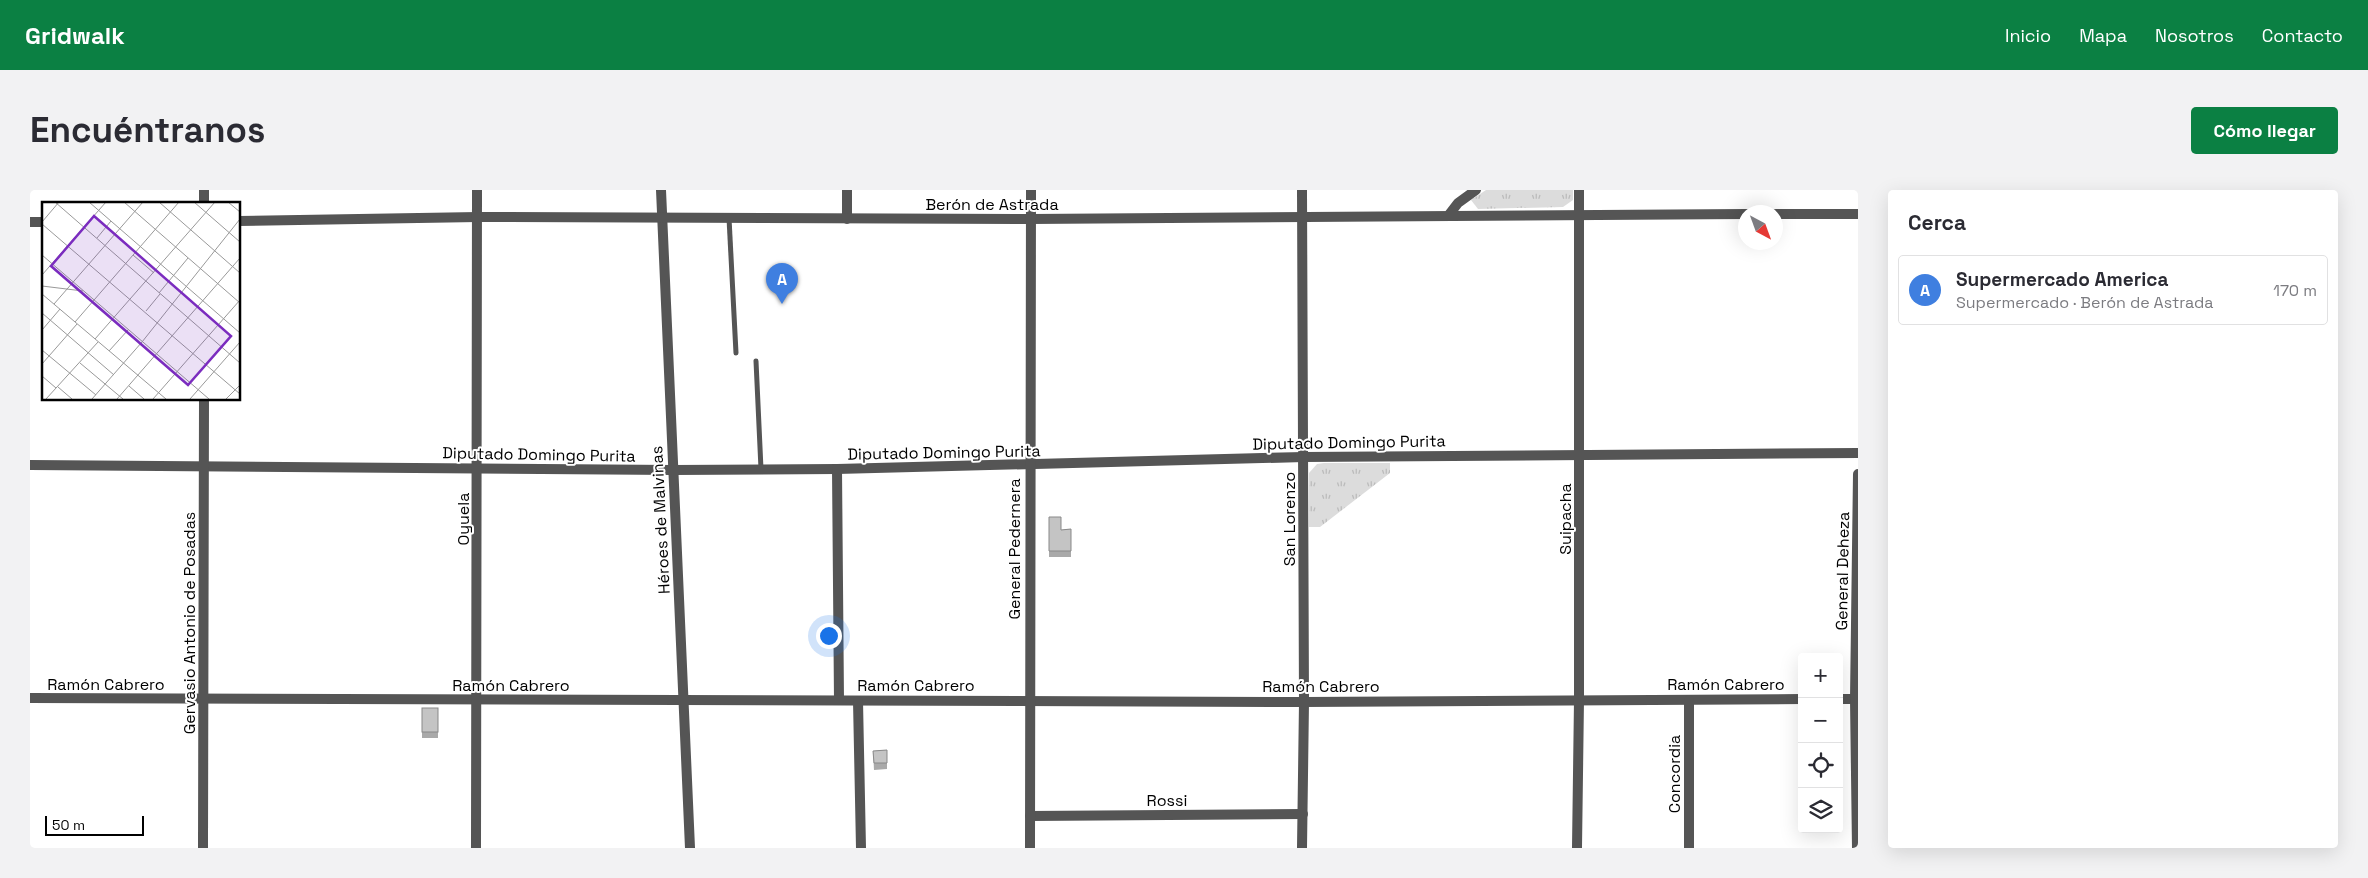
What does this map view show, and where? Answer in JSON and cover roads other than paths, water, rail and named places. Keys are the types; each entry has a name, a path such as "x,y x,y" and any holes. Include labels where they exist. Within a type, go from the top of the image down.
{"street":[{"name":"Oyuela","path":"476,848 478,190"},
{"name":"Héroes de Malvinas","path":"661,190 690,848"},
{"path":"846,219 847,190"},
{"name":"General Pedernera","path":"1030,848 1029,466 1031,190"},
{"name":"San Lorenzo","path":"1302,190 1304,457 1302,848"},
{"path":"1448,216 1458,203 1476,190"},
{"name":"Suipacha","path":"1577,848 1580,454 1579,190"},
{"name":"Berón de Astrada","path":"240,221 478,217 1031,219 1738,214"},
{"path":"1783,214 1858,214"},
{"name":"Gervasio Antonio de Posadas","path":"203,848 204,400"},
{"name":"Diputado Domingo Purita","path":"30,465 761,470 1029,466 1304,457 1858,453"},
{"path":"837,469 839,700"},
{"name":"General Deheza","path":"1857,848 1858,474"},
{"name":"Ramón Cabrero","path":"30,698 1304,702 1798,699"},
{"path":"1843,699 1856,699"},
{"path":"858,700 861,848"},
{"name":"Concordia","path":"1689,700 1689,848"},
{"name":"Rossi","path":"1030,816 1303,814"}],"lane":[{"path":"729,218 736,353"},
{"path":"756,361 761,470"}],"place":[{"name":"Supermercado America","path":"782,304"}]}
